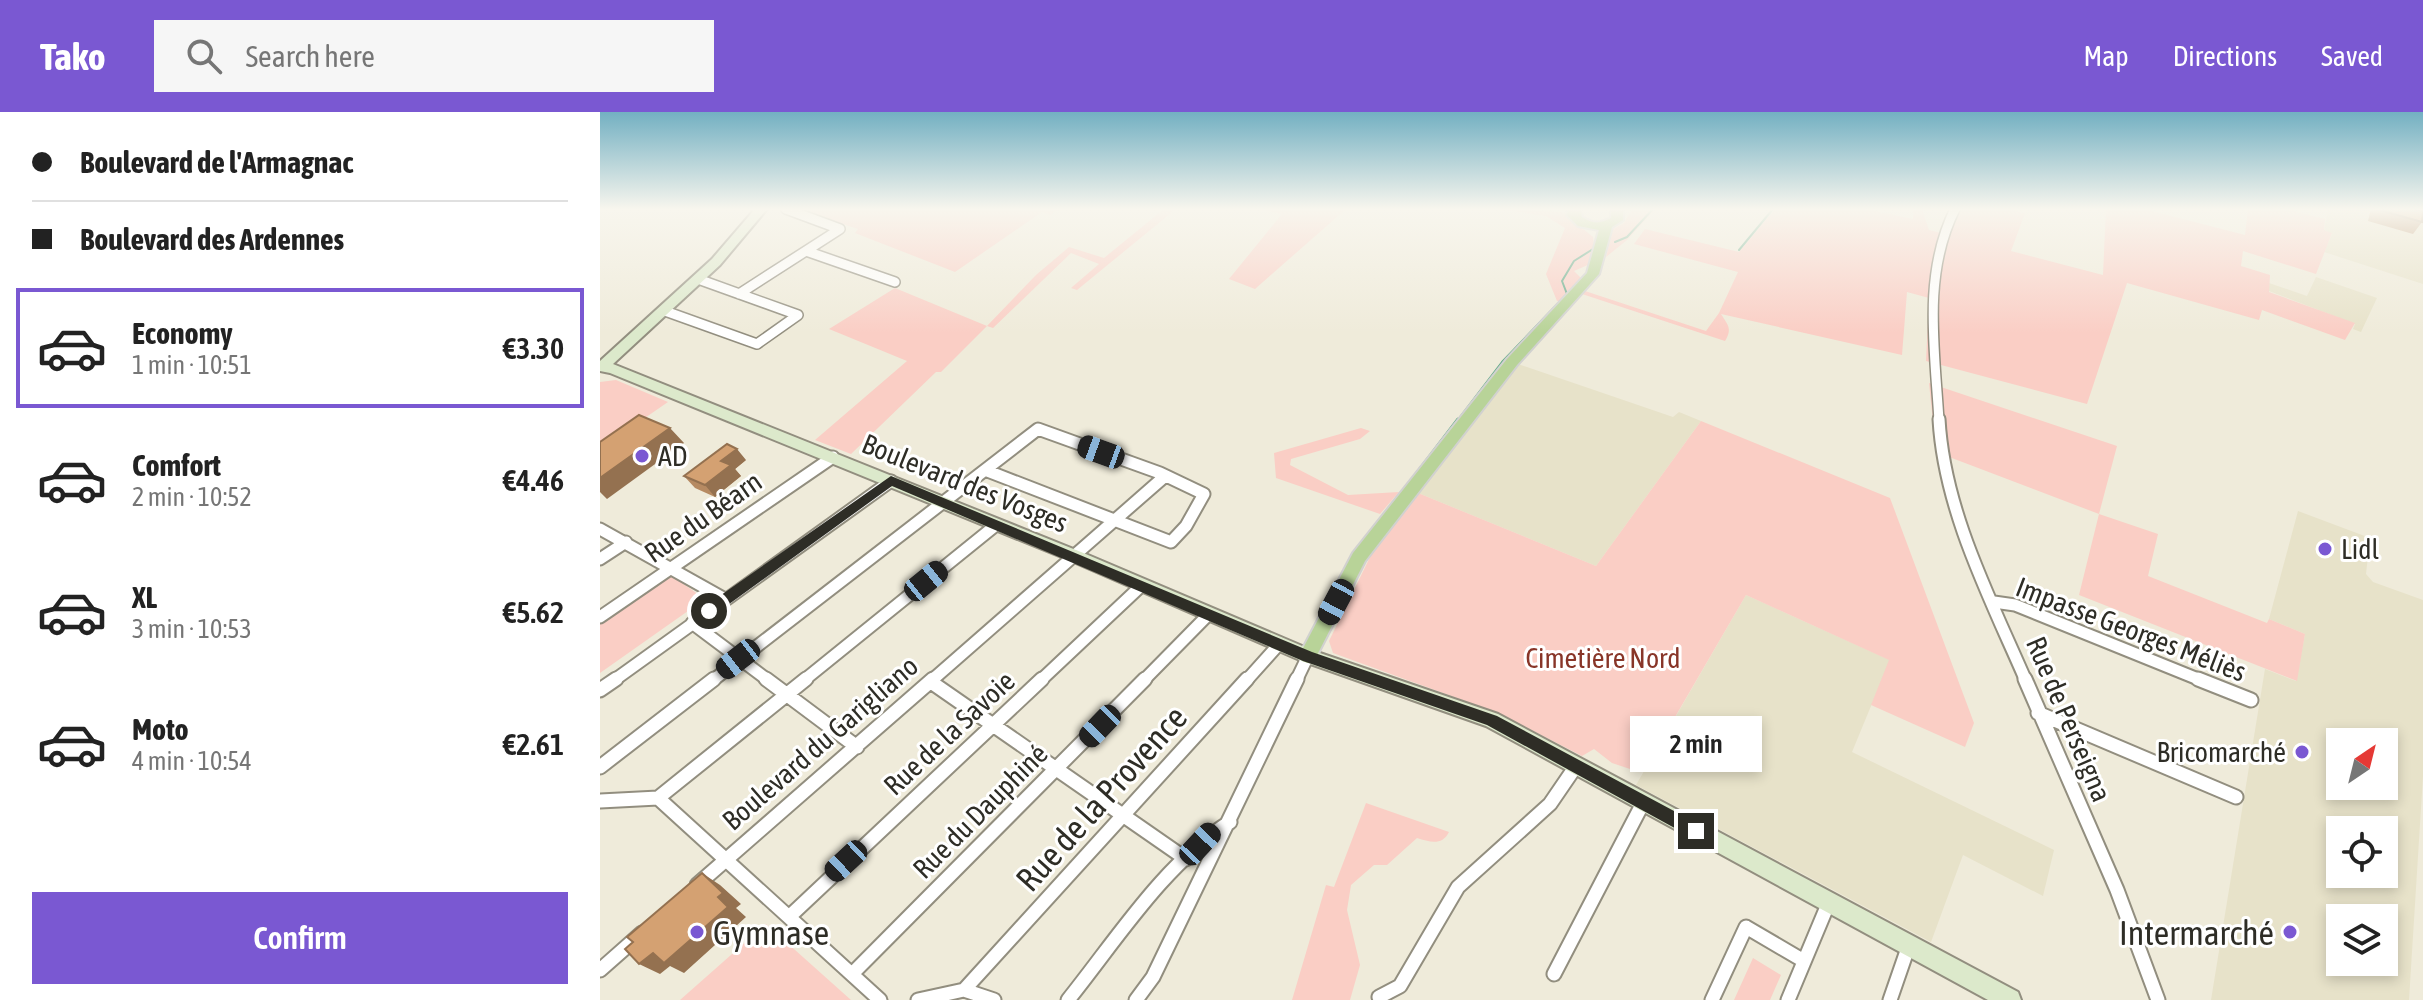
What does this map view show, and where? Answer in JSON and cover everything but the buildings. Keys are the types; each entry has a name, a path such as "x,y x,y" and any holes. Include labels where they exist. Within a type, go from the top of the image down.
{"main road":[{"path":"601,367 665,311 724,250"},
{"path":"1308,656 1359,557 1512,362 1593,274 1599,250"},
{"name":"Boulevard des Vosges","path":"601,367 833,457 1308,656 1492,720 2010,1000"}],"street":[{"name":"Rue de Perseigna","path":"1936,250 1932,331 1941,455 1964,532 2038,713 2117,890 2158,1000"},
{"path":"739,294 806,251 895,282"},
{"path":"665,311 757,344 798,315 698,279"},
{"path":"600,767 1038,429 1160,473 1204,494 1192,509 1191,520 1173,541 985,470"},
{"name":"Rue du Béarn","path":"600,617 833,457"},
{"name":"Boulevard du Garigliano","path":"689,892 1164,477"},
{"path":"600,690 891,481"},
{"path":"600,801 658,798 996,525"},
{"path":"600,529 725,599"},
{"path":"600,559 626,542"},
{"name":"Rue de la Savoie","path":"790,916 1141,586"},
{"name":"Impasse Georges Méliès","path":"1994,602 2015,605 2251,700"},
{"name":"Rue du Dauphiné","path":"853,973 1209,614"},
{"path":"692,623 857,747"},
{"name":"Rue de la Provence","path":"964,990 1280,643"},
{"path":"1136,1000 1153,977 1308,656"},
{"path":"931,682 1186,859"},
{"path":"2038,713 2236,797"},
{"path":"1379,997 1400,986 1458,887 1550,804 1576,766"},
{"path":"658,798 880,1000"},
{"path":"1554,974 1643,803"},
{"path":"1068,1000 1186,859 1213,830 1230,822"},
{"path":"1788,1000 1829,902"},
{"path":"600,970 656,921"},
{"path":"1712,1000 1746,927 1804,961"},
{"path":"1890,1000 1909,945"},
{"path":"918,1000 964,990 994,1000"}],"shaded area":[{"path":"2423,250 2423,284 2324,252"},
{"path":"2316,277 2377,298 2361,332 2353,329 2355,324 2269,291 2269,283 2307,296"},
{"path":"1518,364 1673,417 1679,412 1701,421 1596,566 1418,493"},
{"path":"2298,511 2370,538 2366,574 2373,582 2423,600 2423,776 2409,1000 2211,1000 2265,669 2296,681 2305,634 2269,619"},
{"path":"1746,595 1890,660 1852,752 2054,850 2043,896 1963,855 1931,942 1636,785"}],"green space":[{"path":"900,250 986,250 955,272"},
{"path":"1065,250 1080,250 1104,258 1113,250 1125,250 1077,290 1071,288 1099,264 1071,253 993,328 987,326 1036,275"},
{"path":"1252,250 1299,250 1255,289 1229,279"},
{"path":"1556,250 1595,250 1590,264 1574,271 1582,279 1562,302 1557,301 1546,274"},
{"path":"1658,250 2011,250 2103,275 2104,250 2325,250 2316,274 2243,251 2241,266 2270,275 2269,292 2355,323 2345,340 2262,310 2259,320 2127,283 2087,404 1926,361 1929,298 1907,292 1902,355 1721,314 1729,329 1725,341 1582,294 1585,291 1706,331 1719,313 1738,272"},
{"path":"895,288 987,326 851,454 815,440 907,361 829,329"},
{"path":"616,380 668,402 600,449 600,382"},
{"path":"1929,383 2117,446 2099,514 1936,452"},
{"name":"Cimetière Nord","path":"1701,421 1890,498 1974,723 1965,747 1871,705 1889,660 1746,595 1646,767 1635,762 1630,769 1612,763 1594,749 1582,756 1498,713 1333,653 1329,641 1372,553 1418,493 1596,566"},
{"path":"1361,428 1370,431 1360,439 1291,459 1290,465 1348,495 1399,492 1380,514 1276,478 1274,453"},
{"path":"2099,514 2158,534 2148,576 2267,623 2269,619 2305,634 2297,681 2079,595"},
{"path":"669,574 705,599 600,673 600,622"},
{"path":"1366,803 1449,832 1439,841 1417,838 1387,865 1374,865 1351,885 1347,910 1360,965 1350,1000 1292,1000 1326,885 1334,887"},
{"path":"766,924 851,1000 680,1000"},
{"path":"1753,958 1781,975 1770,1000 1734,1000"}],"waterway":[{"path":"1457,421 1502,362 1567,294 1562,281 1574,261 1591,250"},
{"path":"1416,474 1458,419"}],"place":[{"name":"AD","path":"642,456"},
{"name":"Lidl","path":"2325,549"},
{"name":"Bricomarché","path":"2302,752"},
{"name":"Gymnase","path":"697,932"},
{"name":"Intermarché","path":"2290,932"}],"route":[{"path":"709,611 891,481 1308,656 1492,720 1696,831"}]}
